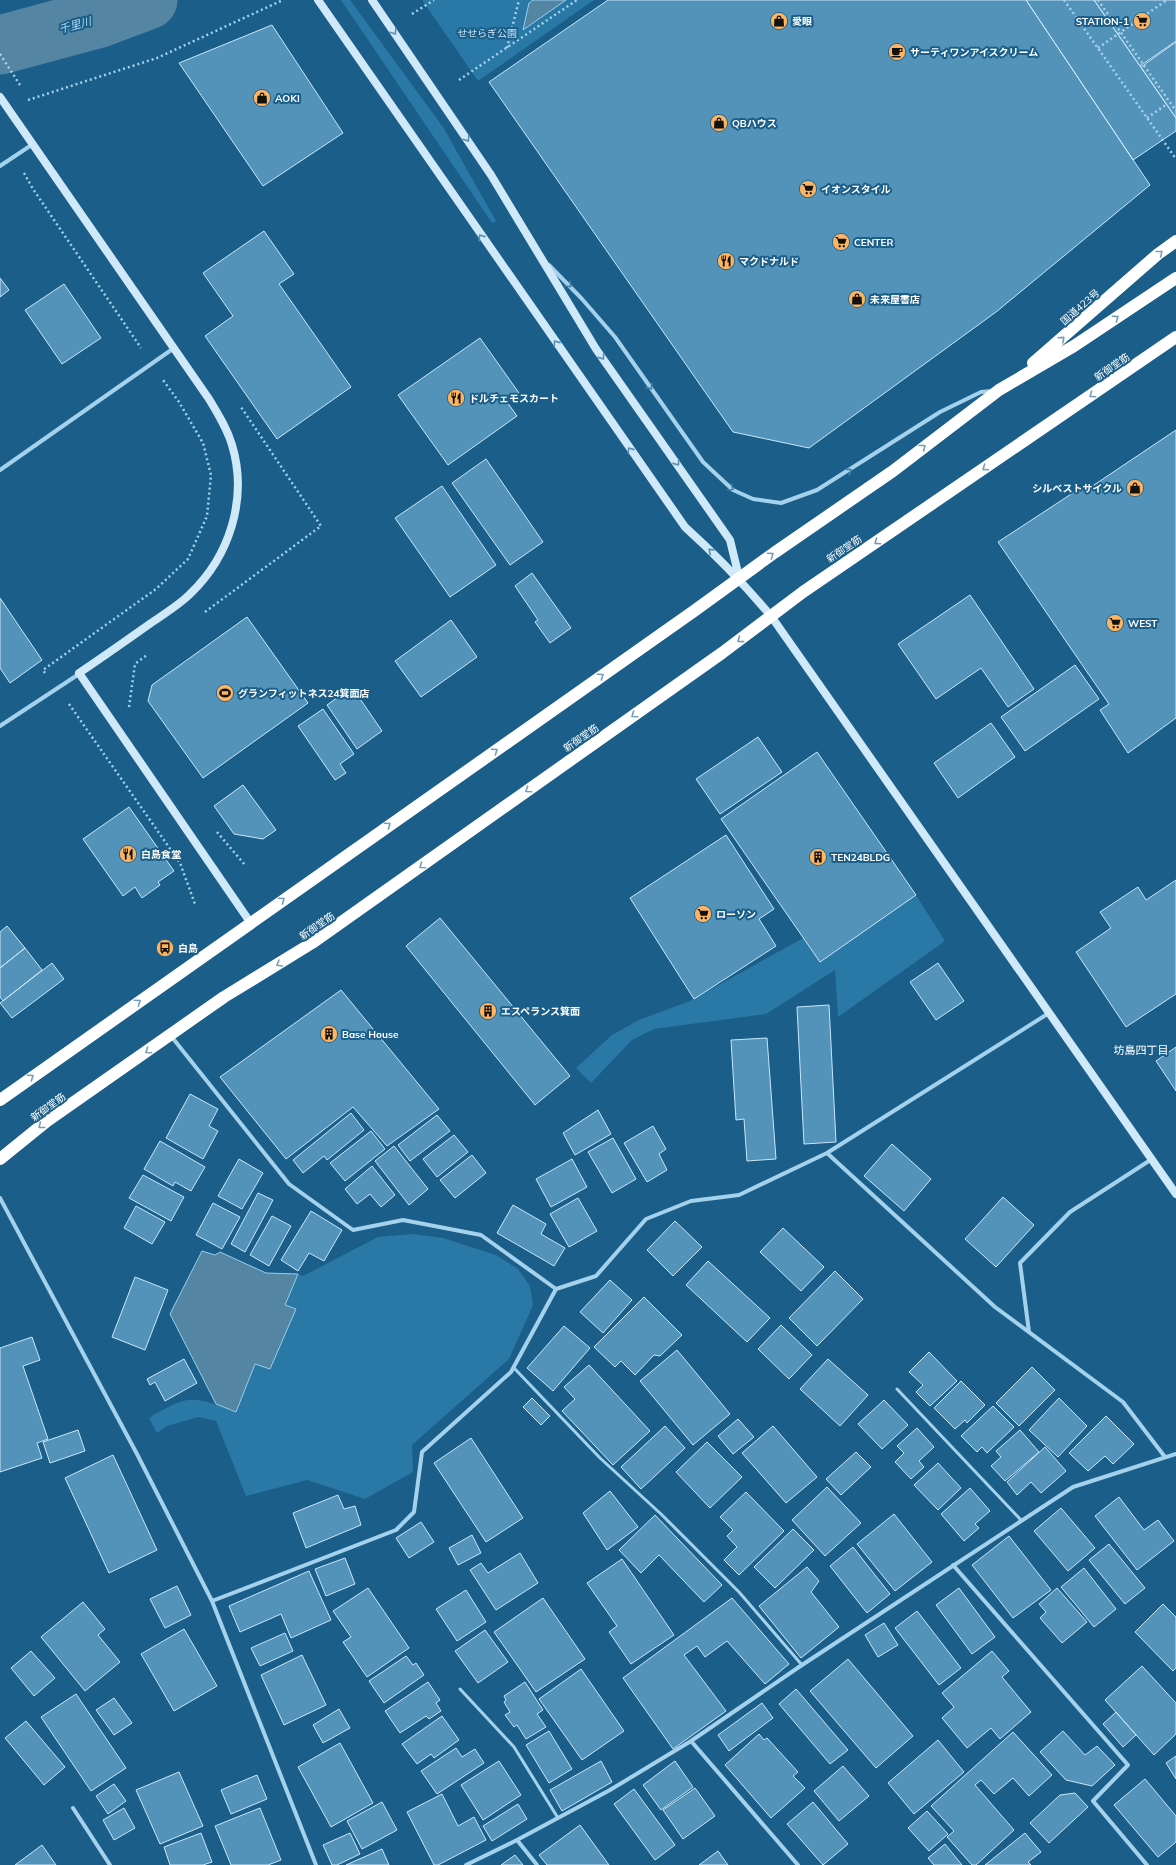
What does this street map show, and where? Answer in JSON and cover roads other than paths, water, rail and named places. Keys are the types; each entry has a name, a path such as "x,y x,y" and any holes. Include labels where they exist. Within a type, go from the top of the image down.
{"highway":[{"name":"国道423号","path":"999,390 1046,353 1158,254 1176,241"},
{"path":"0,1100 250,922 893,471 999,390 1074,346 1176,278"},
{"name":"新御堂筋","path":"0,1159 47,1121 224,997 312,943 722,653 810,588 1176,337"},
{"path":"1124,373 1176,347"}],"street":[{"path":"318,0 427,159 685,527 739,578 772,616 1176,1194"},
{"path":"372,0 463,132 542,257 596,349 730,540 739,578"},
{"path":"0,97 209,399 224,425 232,445 238,479 237,499 232,527 225,548 211,570 190,595 80,674 0,726"},
{"path":"0,166 33,144"},
{"path":"542,257 582,299 615,337 703,462 730,487 752,499 781,503 810,494 842,476 940,412 981,392 999,390"},
{"path":"0,470 174,348"},
{"path":"80,674 250,922"},
{"path":"212,1601 396,1530 414,1512 422,1452 511,1372 556,1289 596,1276 646,1220 691,1201 739,1195 827,1154 1049,1013"},
{"path":"171,1035 289,1184 353,1230 403,1220 481,1235 556,1289"},
{"path":"827,1154 995,1307 1123,1402 1165,1457"},
{"path":"1029,1332 1020,1263 1070,1212 1152,1159"},
{"path":"0,1198 137,1454 212,1601 316,1865"},
{"path":"466,1865 517,1840 610,1790 691,1741 802,1665 1073,1487 1176,1454"},
{"path":"953,1565 1128,1765 1093,1801 1147,1865"},
{"path":"691,1741 798,1865"},
{"path":"73,1808 110,1865"},
{"path":"517,1840 537,1865"}],"lane":[{"path":"514,1368 600,1458 661,1514 739,1592 802,1665"},
{"path":"897,1389 1021,1520"},
{"path":"460,1689 514,1747 558,1818"}],"waterway":[{"name":"千里川","path":"0,45 100,18 148,0"}],"place":[{"name":"愛眼","path":"779,21"},
{"name":"STATION-1","path":"1142,21"},
{"name":"サーティワンアイスクリーム","path":"897,52"},
{"name":"AOKI","path":"262,98"},
{"name":"QBハウス","path":"719,123"},
{"name":"イオンスタイル","path":"808,189"},
{"name":"CENTER","path":"841,242"},
{"name":"マクドナルド","path":"726,261"},
{"name":"未来屋書店","path":"857,299"},
{"name":"ドルチェモスカート","path":"456,398"},
{"name":"シルベストサイクル","path":"1135,488"},
{"name":"WEST","path":"1115,623"},
{"name":"グランフィットネス24箕面店","path":"225,693"},
{"name":"白島食堂","path":"128,854"},
{"name":"TEN24BLDG","path":"818,857"},
{"name":"ローソン","path":"703,914"},
{"name":"白島","path":"165,948"},
{"name":"エスペランス箕面","path":"488,1011"},
{"name":"Base House","path":"329,1034"}],"district":[{"name":"坊島四丁目","path":"1141,1050"}],"park label":[{"name":"せせらぎ公園","path":"487,33"}]}
